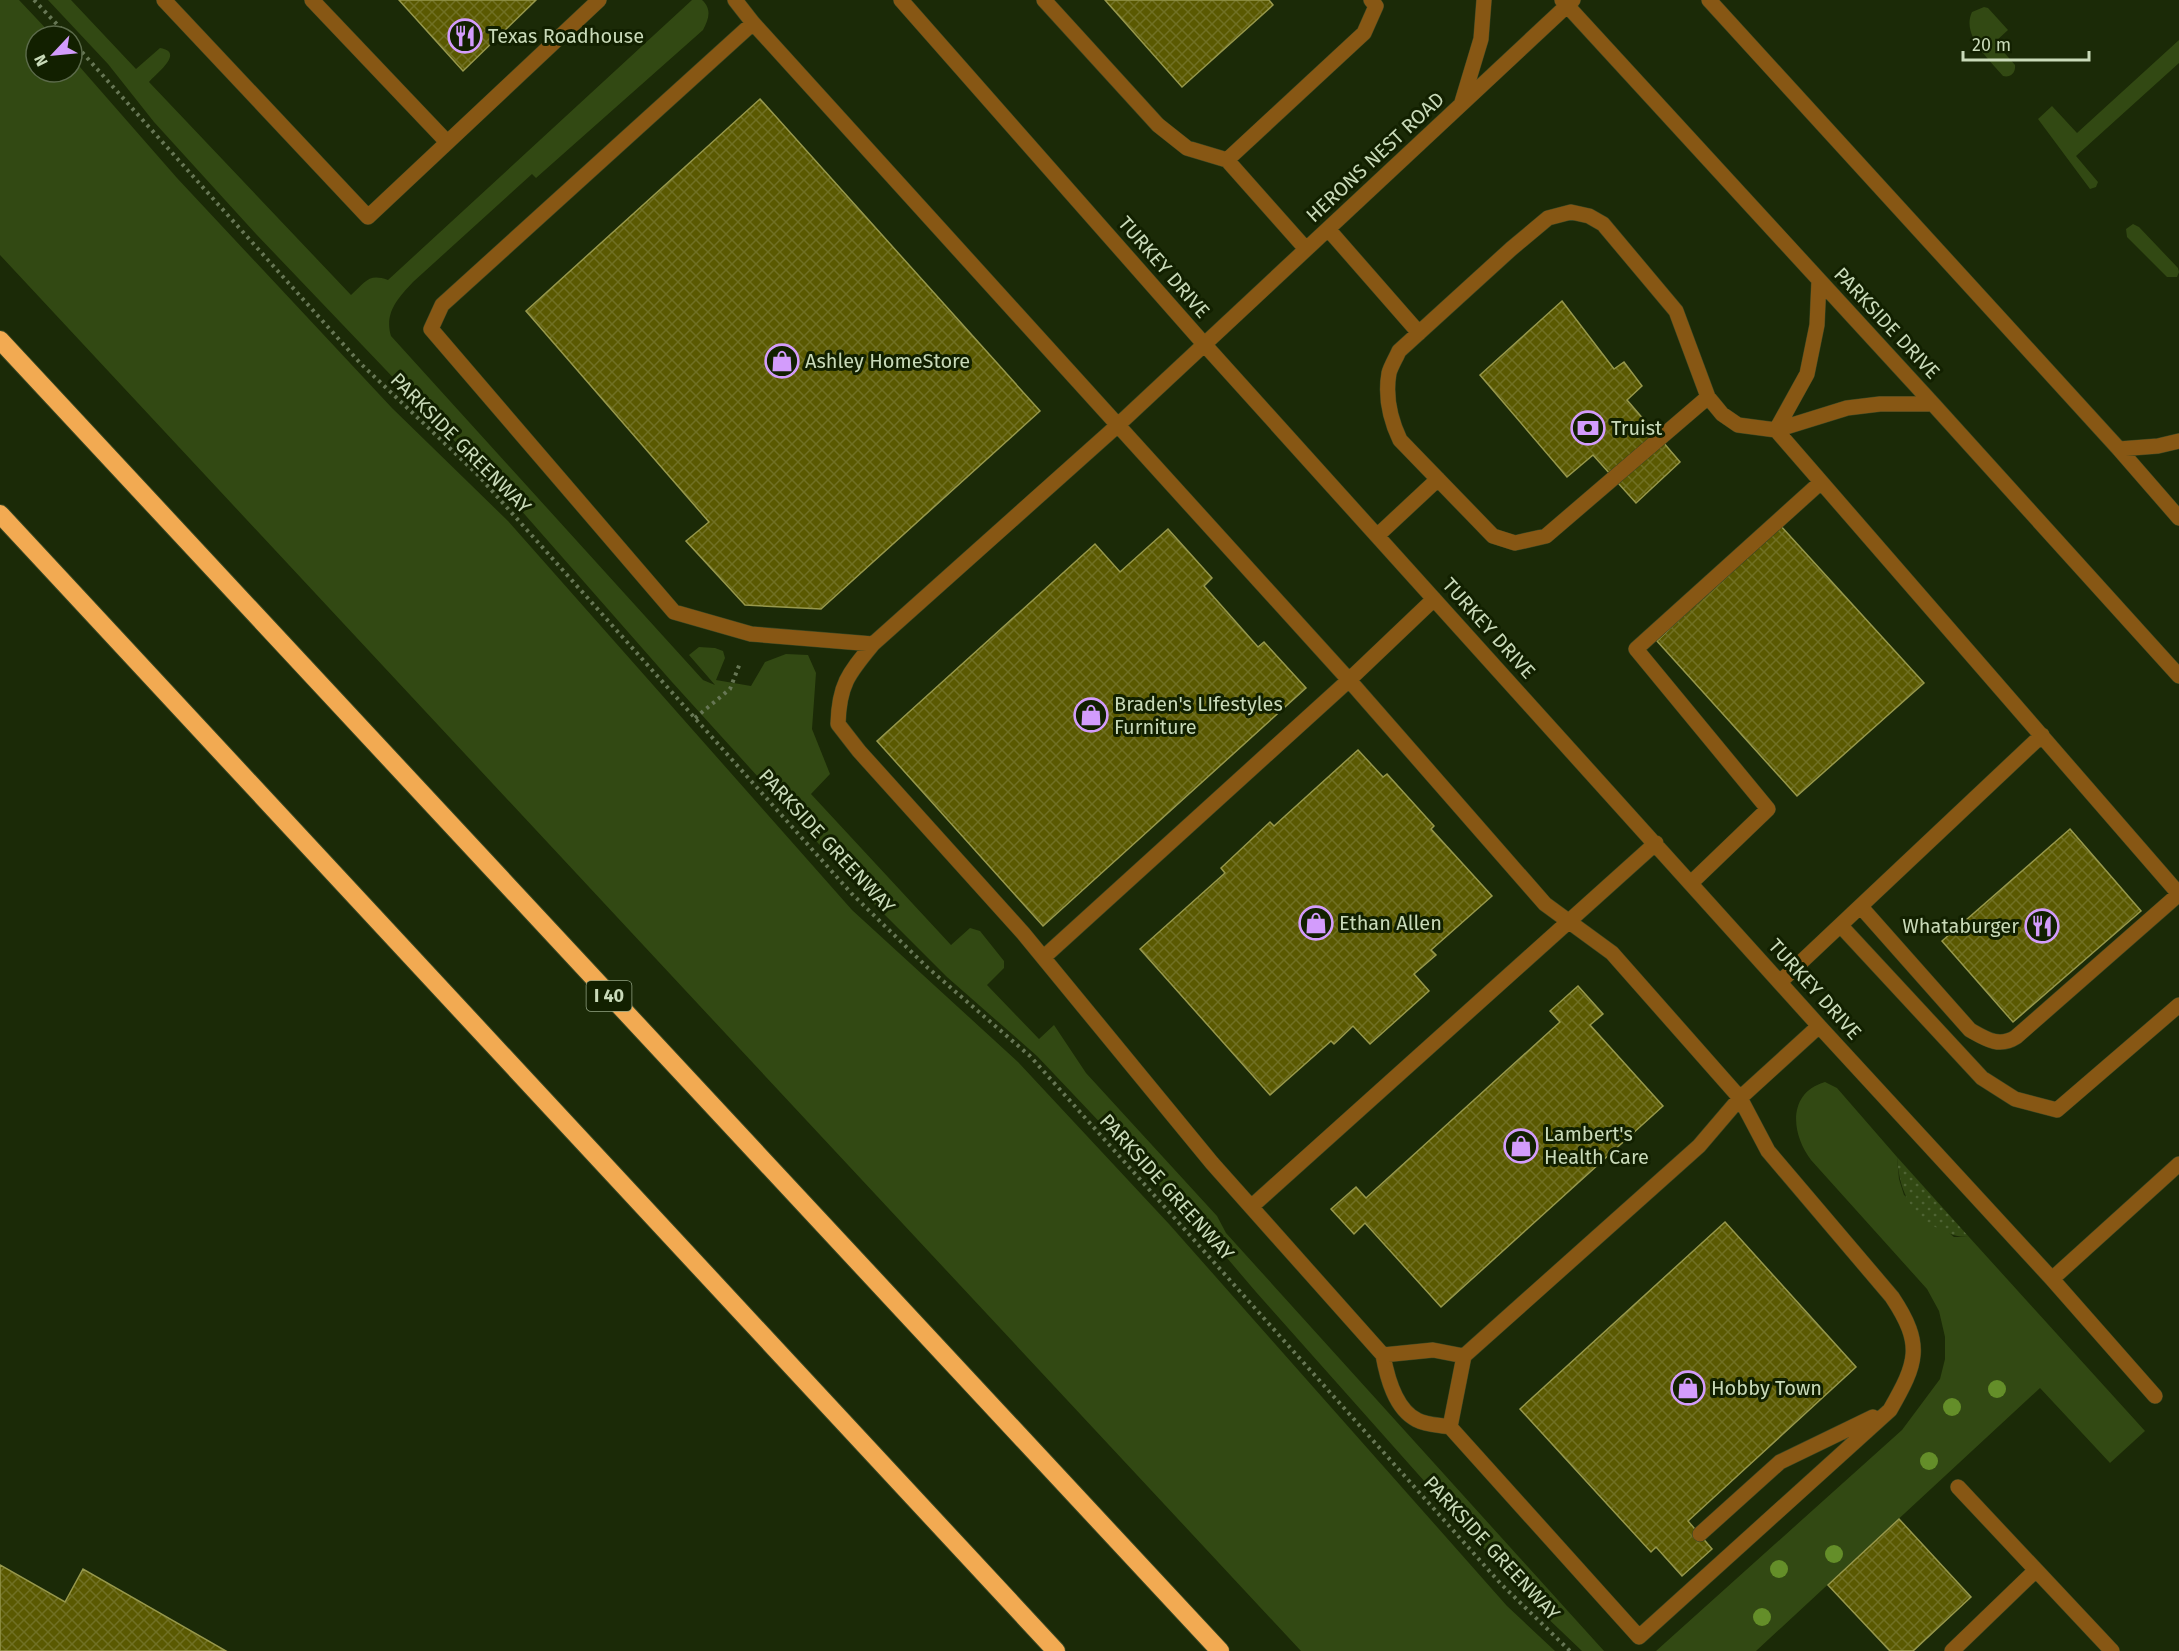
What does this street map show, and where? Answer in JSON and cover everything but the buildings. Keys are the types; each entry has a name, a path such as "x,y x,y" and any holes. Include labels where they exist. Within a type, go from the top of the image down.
{"highway":[{"name":"I 40","path":"0,340 1220,1651"},
{"path":"0,514 1056,1651"}],"street":[{"path":"164,0 368,217 598,0"},
{"path":"312,0 447,142"},
{"path":"735,0 753,23 1349,680 1545,904 1612,952 1740,1098 1768,1151 1892,1297 1903,1314 1912,1338 1914,1355 1910,1372 1890,1410 1639,1636 1450,1427 1418,1420 1408,1412 1396,1397 1388,1380 1383,1355 1212,1163 1044,957 1349,680 1434,599"},
{"name":"TURKEY DRIVE","path":"901,0 1204,344 1819,1026 2052,1279 2155,1396"},
{"path":"1044,0 1158,125 1187,148 1227,160 1306,249"},
{"path":"1227,160 1364,33 1376,6 1371,0"},
{"path":"1461,104 1481,39 1484,0"},
{"path":"1709,0 2119,449 2179,518"},
{"name":"HERONS NEST ROAD","path":"1044,957 859,751 838,724 840,694 847,676 873,644 1118,425 1568,2"},
{"name":"PARKSIDE DRIVE","path":"1568,2 2179,675"},
{"path":"753,23 442,304 430,329 674,612 751,634 873,644"},
{"path":"1708,397 1546,536 1515,543 1493,536 1400,440 1392,423 1388,402 1389,373 1399,351 1548,218 1571,212 1589,216 1603,224 1676,311 1708,397 1722,414 1738,425 1776,430 1847,408 1880,404 1933,404"},
{"path":"1328,229 1419,333"},
{"path":"1776,430 1807,374 1817,326 1819,280"},
{"path":"1776,430 2179,894 2016,1037 2009,1042 2001,1043 1991,1042 1970,1030 1861,907"},
{"path":"2119,449 2158,446 2179,441"},
{"path":"1378,535 1438,479"},
{"path":"1691,883 1768,809 1636,649 1821,482"},
{"path":"1780,982 2042,735"},
{"path":"1251,1207 1656,843"},
{"path":"1841,926 1982,1078 2015,1099 2057,1110 2179,1005"},
{"path":"1450,1427 1464,1356 1699,1146 1740,1098 1819,1026"},
{"path":"2052,1279 2179,1164"},
{"path":"1383,1355 1432,1350 1464,1356"},
{"path":"1700,1534 1780,1462 1890,1410"},
{"path":"1958,1487 2112,1651"},
{"path":"1952,1651 2036,1570"}],"path":[{"path":"34,0 57,24"},
{"name":"PARKSIDE GREENWAY","path":"84,54 361,364 477,474 852,894 927,969 1030,1056 1501,1584 1570,1651"},
{"path":"695,718 730,689 751,634"}],"green space":[{"path":"0,0 19,0 42,24 24,24 24,84 84,84 84,72 177,178 392,408 508,521 852,910 1018,1062 1169,1224 1507,1606 1555,1651 1301,1651 0,255"},
{"path":"48,0 71,0 136,69 160,48 167,50 170,58 149,82 351,295 371,278 388,280 692,0 702,0 705,3 708,14 703,30 536,178 532,174 413,282 398,300 391,313 389,328 391,336 703,680 715,685 689,655 699,647 723,651 725,658 716,680 751,686 765,662 786,654 808,655 816,673 812,729 830,774 811,794 951,945 970,928 980,931 1004,961 1004,968 987,985 1039,1039 1054,1025 1086,1073 1217,1216 1226,1233 1604,1651 1582,1651 1538,1609 1216,1245 1037,1056 947,977 866,896 672,682 483,467 449,436 256,234 154,122 108,64 84,38 84,24 70,24"},
{"path":"1984,7 1988,8 2008,30 1995,42 2015,65 2015,70 2010,76 2003,76 1973,38 1970,29 1972,12"},
{"path":"2179,40 2179,63 2076,156 2098,182 2096,187 2090,189 2038,119 2052,106 2077,133"},
{"path":"2133,224 2139,227 2178,268 2177,277 2167,277 2127,237 2126,229"},
{"path":"1825,1082 1837,1088 1897,1157 1899,1179 1904,1195 1954,1237 1969,1237 2145,1431 2110,1463 2040,1388 1756,1651 1656,1651 1902,1430 1940,1379 1945,1359 1945,1337 1939,1311 1927,1289 1811,1160 1799,1138 1796,1115 1799,1105 1804,1095 1813,1087"},
{"path":"1897,1157 1969,1237 1945,1232 1919,1215 1903,1189"}],"place":[{"name":"Texas Roadhouse","path":"465,36"},
{"name":"Ashley HomeStore","path":"782,361"},
{"name":"Truist","path":"1588,428"},
{"name":"Braden's LIfestyles Furniture","path":"1091,715"},
{"name":"Ethan Allen","path":"1316,923"},
{"name":"Whataburger","path":"2042,926"},
{"name":"Lambert's Health Care","path":"1521,1146"},
{"name":"Hobby Town","path":"1688,1388"}]}
